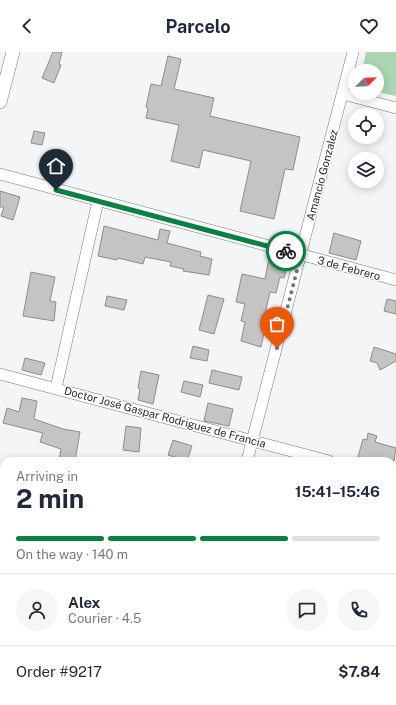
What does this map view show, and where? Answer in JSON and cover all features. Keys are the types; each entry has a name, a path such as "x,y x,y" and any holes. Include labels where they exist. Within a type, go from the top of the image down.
{"street":[{"path":"0,102 13,52"},
{"name":"Amancio Gonzalez","path":"248,457 353,52"},
{"path":"343,94 396,108"},
{"name":"3 de Febrero","path":"0,174 396,280"},
{"path":"56,388 98,201"},
{"name":"Doctor José Gaspar Rodriguez de Francia","path":"0,374 315,457"}],"green space":[{"path":"366,52 396,52 396,96 384,93 384,64 363,64"}],"building":[{"path":"53,52 62,52 59,64 61,65 54,83 42,78"},
{"path":"168,56 181,59 174,89 214,98 210,116 300,137 293,170 285,169 274,219 240,211 251,161 203,150 199,168 171,161 179,125 146,118 148,108 146,107 151,84 161,86"},
{"path":"34,131 45,133 42,145 31,143"},
{"path":"0,191 20,197 13,220 1,216 4,207 0,207"},
{"path":"104,226 158,240 160,229 170,231 167,243 201,252 200,256 212,259 209,275 183,271 184,269 170,266 171,262 145,257 143,264 118,258 117,260 98,256"},
{"path":"334,233 361,241 356,260 329,253"},
{"path":"269,258 288,263 284,278 280,277 276,293 270,292 265,314 268,315 261,347 241,341 245,322 241,321 245,304 236,302 242,274 265,279"},
{"path":"31,272 55,277 50,301 56,302 54,321 23,316"},
{"path":"208,295 224,299 214,334 199,330"},
{"path":"107,296 127,300 124,310 105,306"},
{"path":"387,299 396,301 396,314 384,311"},
{"path":"193,346 209,350 207,361 190,358"},
{"path":"374,347 396,354 396,361 380,370 377,363 370,361"},
{"path":"25,358 45,363 41,375 22,370"},
{"path":"212,370 242,377 239,390 209,383"},
{"path":"141,371 159,375 153,404 138,400 140,389 138,388"},
{"path":"184,381 203,385 200,397 181,392"},
{"path":"22,398 37,401 34,419 63,429 80,432 76,457 60,457 61,449 40,442 43,433 3,423 7,408 19,412"},
{"path":"208,403 233,409 229,426 204,421"},
{"path":"126,426 141,428 139,452 123,450"},
{"path":"368,433 377,436 375,442 396,448 395,457 358,457 363,439 367,440"},
{"path":"173,440 192,446 188,457 174,457 168,455"}],"way so far":[{"path":"277,348 301,255 286,251"}],"route":[{"path":"56,190 286,251"}]}
